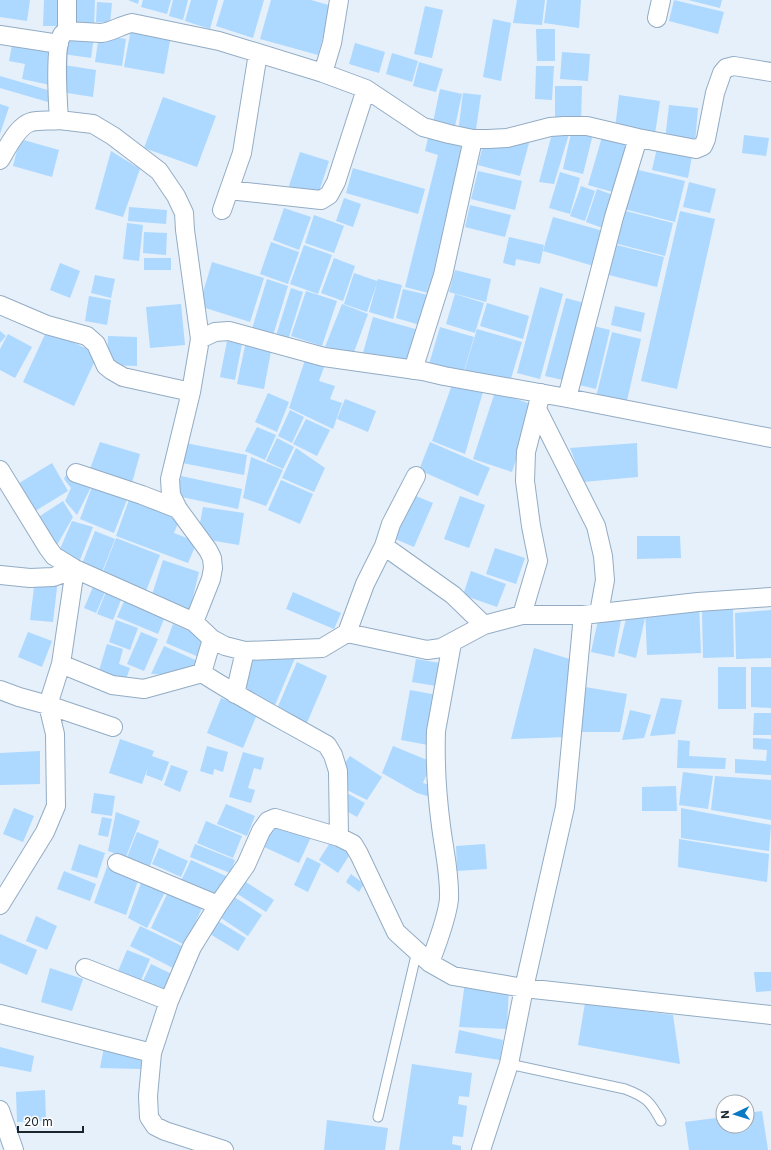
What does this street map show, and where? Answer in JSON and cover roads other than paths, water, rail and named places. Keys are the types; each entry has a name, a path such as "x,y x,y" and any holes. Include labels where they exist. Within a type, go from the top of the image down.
{"street":[{"path":"59,120 57,80 67,0"},
{"path":"323,73 332,43 339,0"},
{"path":"657,18 661,0"},
{"path":"0,35 63,37 106,33 124,24 132,23 219,41 323,73 366,89 423,128 473,139 507,138 550,127 587,126 638,138 696,149 703,146 706,140 715,93 722,74 726,68 734,66 771,72"},
{"path":"222,210 242,153 258,53"},
{"path":"229,190 321,200 328,195 336,182 366,89"},
{"path":"0,160 20,129 31,122 59,120 93,124 114,136 159,171 176,196 184,213 200,339 190,392 170,479 171,494 178,509 208,550 212,558 213,568 210,580 194,622"},
{"path":"568,398 614,217 638,138"},
{"path":"413,370 443,275 473,139"},
{"path":"0,305 48,325 87,336 96,344 106,366 123,377 190,392"},
{"path":"200,339 215,332 230,331 324,357 413,370 539,401 568,398 771,438"},
{"path":"481,1150 510,1064 524,988 564,808 591,614 605,580 603,556 596,526 539,401"},
{"path":"522,615 538,561 531,526 525,481 526,452 539,401"},
{"path":"0,470 54,556 75,569 194,622 212,639 225,646 245,651 322,648 347,634 427,650 441,648 484,625 522,615 591,614 698,602 771,597"},
{"path":"76,473 142,495 178,509"},
{"path":"347,634 365,584 384,546 392,524 416,476"},
{"path":"384,546 453,595 484,625"},
{"path":"0,575 30,578 53,577 75,569"},
{"path":"0,905 45,832 56,806 55,734 48,705 61,664 75,569"},
{"path":"202,673 212,639"},
{"path":"430,963 443,925 449,900 449,876 440,818 436,731 452,643"},
{"path":"234,694 245,651"},
{"path":"61,664 112,685 144,689 202,673 234,694 252,702 327,745 333,755 338,771 339,837"},
{"path":"0,690 113,727"},
{"path":"224,1150 165,1131 155,1126 149,1117 148,1096 152,1053 169,1001 192,947 218,905 246,865 261,831 268,821 275,818 339,837 352,844 359,854 396,932 430,963 453,976 524,988 771,1015"},
{"path":"117,863 218,905"},
{"path":"85,968 169,1001"},
{"path":"0,1014 152,1053"},
{"path":"0,1110 14,1150"}],"lane":[{"path":"378,1117 417,951"},
{"path":"510,1064 624,1089 640,1095 649,1101 661,1121"}]}
